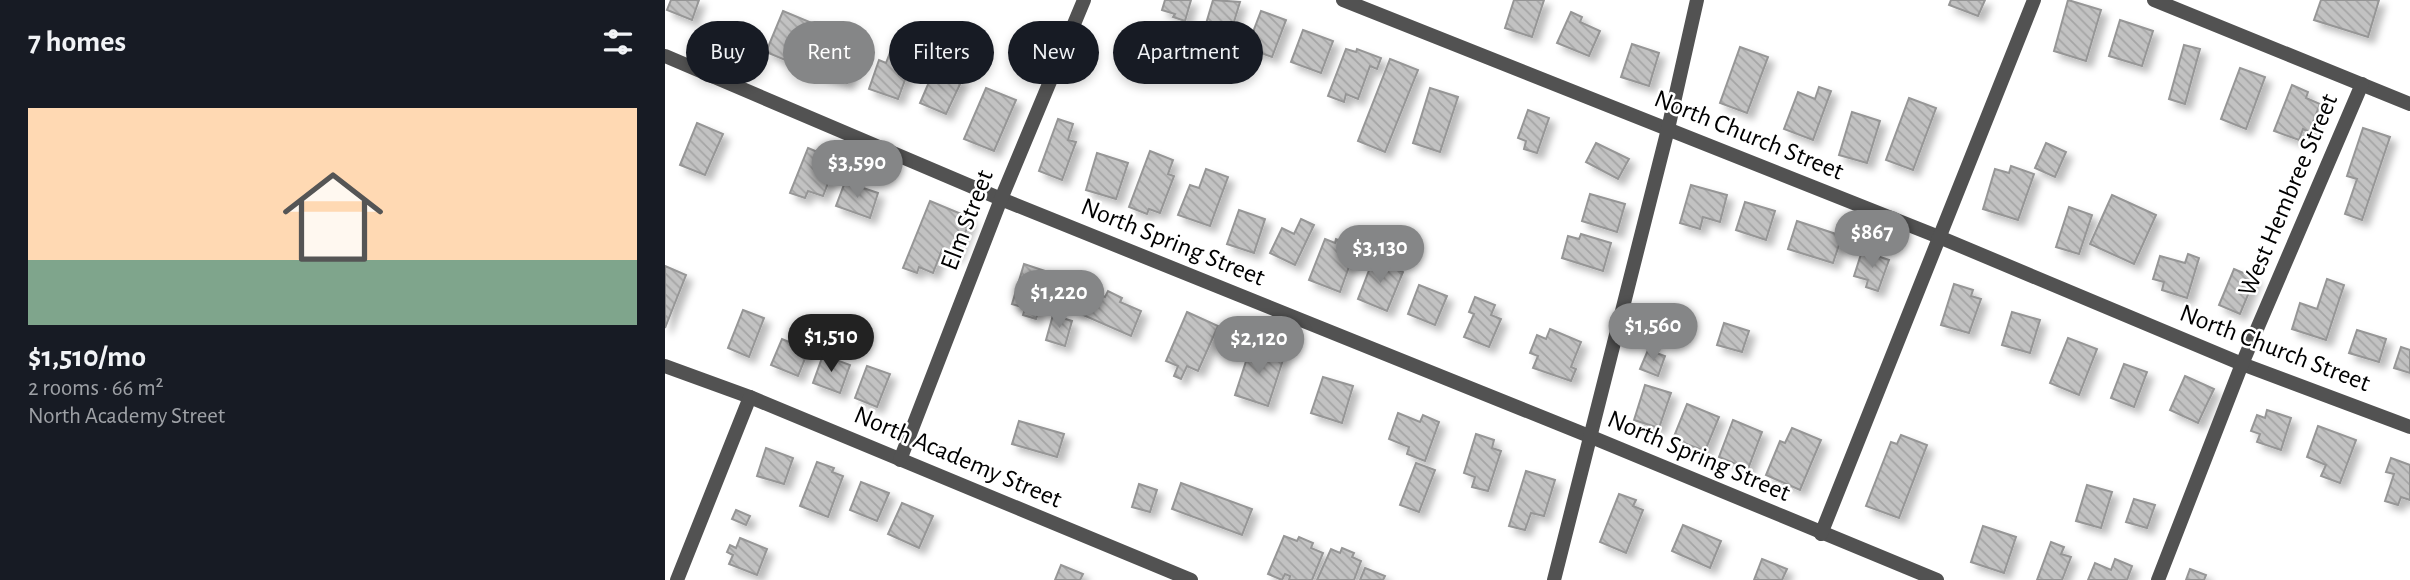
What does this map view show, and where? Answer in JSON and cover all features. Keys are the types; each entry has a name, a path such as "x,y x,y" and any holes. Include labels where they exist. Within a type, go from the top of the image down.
{"street":[{"name":"Elm Street","path":"900,460 1001,199 1084,0"},
{"name":"North Church Street","path":"1343,0 1940,237 2242,364 2410,427"},
{"path":"1554,580 1668,129 1696,0"},
{"path":"1821,534 2034,0"},
{"path":"2154,0 2410,104"},
{"name":"North Spring Street","path":"665,56 1001,199 1589,436 1937,580"},
{"name":"West Hembree Street","path":"2158,580 2242,364 2362,84"},
{"name":"North Academy Street","path":"665,366 750,397 1191,580"},
{"path":"677,580 750,397"}],"building":[{"path":"671,0 699,0 692,20 667,10"},
{"path":"1165,0 1191,0 1185,21 1162,10"},
{"path":"1213,0 1240,2 1234,21 1207,21"},
{"path":"1514,0 1544,0 1532,37 1505,28"},
{"path":"1951,0 1985,0 1978,16 1949,5"},
{"path":"2068,0 2101,10 2086,61 2054,51"},
{"path":"2321,0 2379,0 2368,37 2314,20"},
{"path":"783,11 807,21 783,21 783,59 769,53 769,45"},
{"path":"1261,11 1286,20 1272,57 1263,54 1263,21 1257,21"},
{"path":"1571,12 1582,17 1580,22 1600,31 1589,56 1557,43"},
{"path":"2120,20 2153,31 2142,66 2109,56"},
{"path":"1303,30 1333,41 1321,73 1291,62"},
{"path":"1632,44 1659,53 1649,86 1621,77"},
{"path":"2184,45 2200,49 2185,104 2169,99"},
{"path":"1740,47 1768,57 1747,113 1720,103"},
{"path":"1346,49 1356,52 1357,49 1381,58 1377,69 1370,66 1358,99 1346,94 1344,102 1328,96"},
{"path":"889,55 889,84 903,84 898,99 869,89 871,84 875,84 879,60 886,63"},
{"path":"1390,59 1418,70 1385,152 1358,141"},
{"path":"2240,68 2265,77 2246,129 2221,119"},
{"path":"928,84 960,84 946,114 920,103"},
{"path":"2292,85 2308,92 2306,98 2320,104 2309,132 2303,129 2299,140 2274,131"},
{"path":"1819,87 1831,91 1813,140 1784,129 1798,92 1815,99"},
{"path":"986,88 1016,100 994,151 964,139"},
{"path":"1430,88 1458,97 1440,152 1413,143"},
{"path":"1909,98 1936,108 1913,170 1886,160"},
{"path":"1528,110 1549,118 1537,153 1524,149 1526,141 1518,138"},
{"path":"1852,112 1880,121 1867,163 1839,155"},
{"path":"1058,119 1073,124 1068,140 1076,142 1062,180 1039,171"},
{"path":"697,123 723,134 705,175 680,165"},
{"path":"2363,128 2390,137 2362,220 2345,214 2357,179 2347,176"},
{"path":"1596,143 1629,159 1618,179 1586,162"},
{"path":"2046,143 2066,152 2055,177 2035,168"},
{"path":"808,148 837,160 823,196 808,191 805,198 790,193"},
{"path":"1150,151 1173,160 1168,174 1174,176 1160,213 1149,209 1147,214 1129,207"},
{"path":"1097,153 1128,163 1116,199 1086,190"},
{"path":"2011,166 2034,174 2018,220 1983,209 1995,169 2009,173"},
{"path":"1206,169 1228,177 1210,226 1178,215 1190,185 1199,188"},
{"path":"845,182 878,193 870,218 836,206"},
{"path":"1691,185 1727,195 1720,222 1703,217 1700,229 1680,223"},
{"path":"1590,194 1625,204 1617,232 1582,221"},
{"path":"2112,195 2156,215 2134,264 2090,244"},
{"path":"930,201 971,218 956,256 942,250 933,273 919,267 917,273 903,268"},
{"path":"1745,202 1775,211 1766,240 1736,230"},
{"path":"2069,207 2092,215 2079,254 2056,247"},
{"path":"1239,210 1265,219 1254,253 1227,244"},
{"path":"1301,219 1314,225 1295,265 1270,253 1282,228 1294,234"},
{"path":"1797,221 1842,236 1833,263 1788,249"},
{"path":"1581,234 1611,243 1603,271 1562,258 1568,236 1579,239"},
{"path":"1325,239 1335,243 1336,239 1356,247 1340,292 1309,280"},
{"path":"1862,251 1889,260 1878,291 1866,287 1868,280 1854,276"},
{"path":"2188,254 2199,258 2187,298 2162,290 2164,282 2153,279 2160,256 2185,263"},
{"path":"1373,260 1403,272 1387,311 1358,299"},
{"path":"1024,264 1066,278 1058,302 1043,297 1036,319 1023,315 1025,308 1012,304"},
{"path":"665,266 686,275 665,328"},
{"path":"2234,269 2255,278 2240,314 2219,305"},
{"path":"2327,279 2344,285 2326,340 2292,329 2300,303 2317,309"},
{"path":"1954,284 1973,290 1971,296 1981,299 1969,333 1941,325"},
{"path":"1419,285 1447,296 1435,325 1408,314"},
{"path":"1085,288 1105,297 1108,291 1122,298 1120,302 1141,311 1131,336 1074,311"},
{"path":"1475,297 1495,305 1491,315 1501,319 1489,347 1464,337 1474,314 1469,312"},
{"path":"743,310 764,318 749,357 728,348"},
{"path":"1187,312 1218,326 1198,371 1187,366 1181,379 1174,376 1178,366 1166,361"},
{"path":"2012,312 2040,320 2030,353 2002,345"},
{"path":"1053,315 1072,321 1065,346 1046,340"},
{"path":"1724,323 1749,331 1742,352 1717,345"},
{"path":"1550,329 1581,342 1571,367 1576,369 1571,381 1533,368 1538,356 1530,353 1537,335 1546,339"},
{"path":"2357,330 2386,339 2379,362 2349,353"},
{"path":"799,333 813,339 798,376 771,365 782,339 794,344"},
{"path":"2068,338 2097,349 2079,395 2050,383"},
{"path":"1251,346 1284,357 1268,406 1235,395"},
{"path":"2401,347 2410,350 2410,373 2394,368"},
{"path":"1648,350 1665,356 1658,376 1640,369"},
{"path":"823,355 850,365 840,393 813,383"},
{"path":"2124,364 2147,372 2134,407 2111,398"},
{"path":"867,366 890,374 877,407 855,398"},
{"path":"2185,376 2214,389 2198,423 2170,410"},
{"path":"1323,377 1353,386 1342,423 1311,413"},
{"path":"1645,385 1671,393 1659,428 1634,420"},
{"path":"1687,404 1719,417 1705,451 1673,439"},
{"path":"2267,410 2291,418 2281,450 2257,442 2260,434 2251,431 2257,415 2265,418"},
{"path":"1398,413 1420,422 1423,415 1439,422 1425,461 1407,454 1409,447 1389,439"},
{"path":"1733,420 1762,432 1748,469 1719,457"},
{"path":"1019,421 1064,434 1057,457 1012,444"},
{"path":"2318,426 2356,440 2340,483 2321,476 2326,465 2307,457"},
{"path":"1792,428 1821,440 1800,490 1766,475 1780,441 1785,443"},
{"path":"1476,434 1494,440 1492,448 1501,451 1488,491 1472,487 1475,477 1464,473"},
{"path":"1901,435 1927,445 1899,518 1866,506 1891,442 1897,444"},
{"path":"766,448 793,458 784,484 757,476"},
{"path":"2391,458 2410,465 2410,500 2401,497 2398,505 2385,501 2394,474 2386,472"},
{"path":"817,462 834,468 832,472 843,476 828,517 800,506"},
{"path":"1416,463 1435,470 1419,512 1400,505"},
{"path":"1526,471 1555,480 1544,516 1531,513 1525,530 1509,526"},
{"path":"861,482 889,493 877,521 850,510"},
{"path":"1181,483 1252,509 1242,535 1172,509"},
{"path":"1139,484 1157,490 1150,512 1132,507"},
{"path":"2087,485 2112,492 2101,528 2076,521"},
{"path":"1619,494 1636,500 1633,506 1643,510 1626,553 1600,542"},
{"path":"2134,499 2155,505 2147,528 2126,522"},
{"path":"902,503 933,516 919,548 888,534"},
{"path":"736,510 750,516 746,525 732,519"},
{"path":"1683,525 1721,541 1710,568 1672,551"},
{"path":"1983,526 2016,537 2004,573 1971,562"},
{"path":"1284,536 1297,541 1299,537 1313,543 1311,548 1323,553 1312,580 1289,580 1290,576 1285,574 1282,580 1268,574"},
{"path":"740,538 767,549 757,575 729,564 733,555 727,552 730,545 736,548"},
{"path":"2051,542 2064,547 2061,554 2071,557 2062,580 2037,580"},
{"path":"1342,548 1354,553 1352,557 1361,561 1354,580 1317,580 1331,549 1340,553"},
{"path":"1762,559 1787,569 1782,580 1754,580"},
{"path":"2115,559 2132,566 2127,580 2088,580 2095,563 2111,570"},
{"path":"1061,565 1083,574 1080,580 1055,580"},
{"path":"1365,568 1385,576 1383,580 1360,580"},
{"path":"2190,569 2206,575 2204,580 2186,580"}]}
